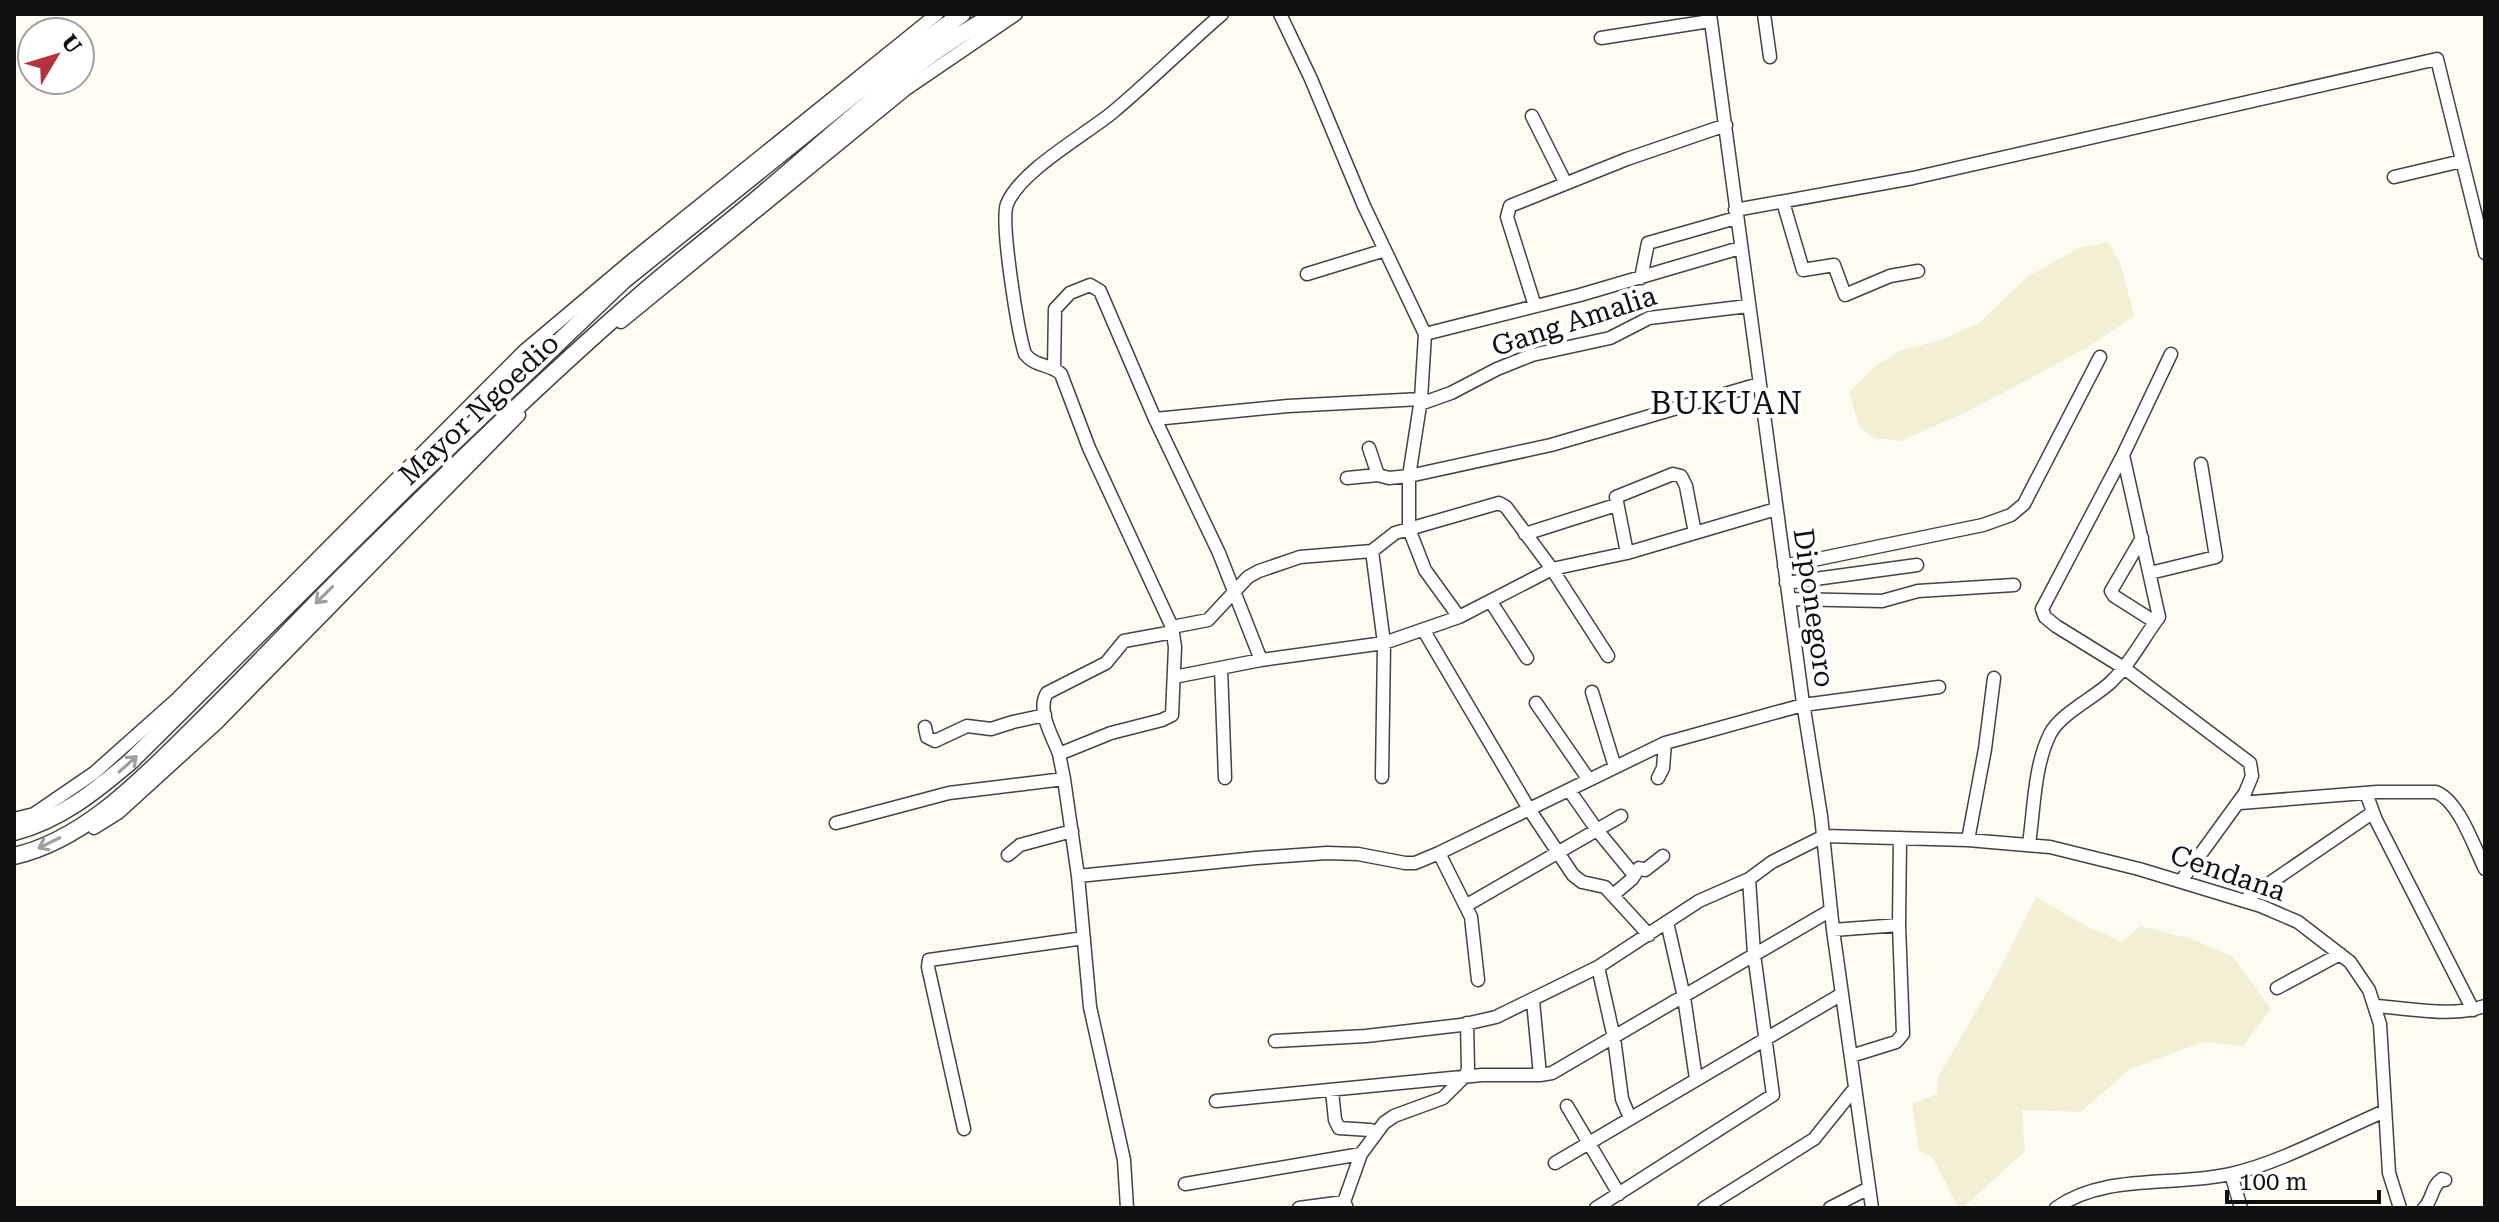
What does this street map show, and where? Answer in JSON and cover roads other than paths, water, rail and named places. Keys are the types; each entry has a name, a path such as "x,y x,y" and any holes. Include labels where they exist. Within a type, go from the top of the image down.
{"street":[{"path":"14,819 34,814 94,773 177,699 524,351 937,14"},
{"name":"Mayor Ngoedio","path":"14,832 71,807 131,761 406,488 624,280 878,75 962,14"},
{"name":"Mayor Ngoedio","path":"14,856 49,844 75,829 147,773 463,457 639,296 884,92 937,51 996,14"},
{"path":"94,828 118,813 217,723 527,407 617,325 906,89 1016,14"},
{"path":"1059,754 1111,733 1170,717 1173,712 1173,629 1089,448 1061,374 1054,368 1033,362 1024,349 1004,219 1009,199 1026,179 1110,114 1222,14"},
{"path":"1280,14 1425,334 1421,401 1409,476 1409,529 1425,570 1459,617"},
{"path":"1764,14 1770,57"},
{"path":"1601,38 1710,17"},
{"name":"Diponegoro","path":"1710,17 1786,583 1824,836 1833,930 1872,1208"},
{"path":"1641,278 1648,243 1736,214 1913,178 2437,59 2485,253"},
{"path":"1532,116 1565,182"},
{"path":"1535,306 1506,213 1514,203 1726,125"},
{"path":"2394,177 2462,161"},
{"path":"1783,202 1803,270 1835,266 1845,295 1890,276 1918,271"},
{"path":"1425,334 1641,278 1740,248"},
{"path":"1307,274 1385,250"},
{"path":"1054,368 1055,309 1070,293 1094,285 1100,291 1234,590 1261,660"},
{"name":"Gang Amalia","path":"1155,419 1274,407 1421,401 1451,393 1532,355 1610,338 1649,318 1748,306"},
{"path":"2171,354 2123,455 2042,609 2045,617 2056,626 2124,668 2247,758 2252,776 2240,803 2181,881"},
{"path":"1784,566 1983,525 2011,515 2024,504 2100,357"},
{"path":"1347,478 1409,476 1475,463 1551,445 1759,384"},
{"path":"1369,448 1378,475"},
{"path":"2029,844 2040,767 2050,734 2124,668 2159,615 2123,455"},
{"path":"2150,573 2216,557 2201,464"},
{"path":"1627,553 1616,497 1677,474 1686,486 1695,533"},
{"path":"1127,1208 1124,1160 1090,1007 1078,876 1064,779 1042,703 1047,693 1106,663 1124,641 1208,620 1253,574 1308,556 1372,551 1392,534 1499,503 1506,507 1552,569 1608,656"},
{"path":"1525,534 1616,505"},
{"path":"1174,677 1261,660 1384,643 1459,617 1552,569 1627,553 1776,509"},
{"path":"2142,538 2111,591 2155,622"},
{"path":"1372,551 1384,643 1382,777"},
{"path":"1786,583 1917,565"},
{"path":"1789,599 1882,601 1918,591 2014,585"},
{"path":"1491,602 1527,658"},
{"path":"1424,631 1529,809 1578,879 1587,884 1600,885 1613,895 1649,935"},
{"path":"1221,668 1225,778"},
{"path":"1968,840 1994,678"},
{"path":"1078,876 1327,853 1358,854 1415,863 1665,743 1803,705 1939,687"},
{"path":"1592,692 1615,767"},
{"path":"1536,703 1589,780"},
{"path":"925,727 927,737 935,741 967,726 988,730 1045,715"},
{"path":"1658,778 1663,768 1665,743"},
{"path":"836,823 949,793 1064,779"},
{"path":"1569,790 1634,875"},
{"path":"2240,803 2424,790 2441,793 2457,813 2485,869"},
{"path":"2366,793 2372,813 2479,1008 2419,1011 2375,1006"},
{"path":"2245,900 2372,813"},
{"path":"1467,905 1621,816"},
{"path":"1008,855 1020,845 1072,831"},
{"path":"1275,1041 1366,1036 1496,1017 1598,967 1699,901 1749,879 1772,862 1824,836"},
{"name":"Cendana","path":"1824,836 2029,844 2181,881 2245,900 2298,922 2358,972 2375,1006 2383,1047 2389,1173 2400,1208"},
{"path":"1851,1056 1902,1037 1900,838"},
{"path":"1439,853 1471,917 1478,980"},
{"path":"1613,895 1639,868 1650,867 1663,856"},
{"path":"1596,1208 1771,1098 1773,1092 1754,954 1749,879"},
{"path":"1216,1101 1464,1077 1555,1072 1831,910"},
{"path":"1667,922 1684,997 1696,1079"},
{"path":"1833,930 1899,925"},
{"path":"964,1129 929,960 1084,938"},
{"path":"2277,988 2340,954"},
{"path":"1598,967 1614,1038 1622,1099 1630,1118"},
{"path":"1555,1163 1842,994"},
{"path":"1533,1001 1540,1075"},
{"path":"1299,1208 1346,1205 1361,1154 1376,1132 1394,1116 1443,1098 1464,1077 1468,1070 1467,1023"},
{"path":"1704,1208 1814,1139 1855,1088"},
{"path":"1332,1091 1335,1120 1339,1128 1376,1132"},
{"path":"1567,1106 1619,1194"},
{"path":"2056,1208 2079,1195 2111,1188 2231,1174 2266,1163 2385,1111"},
{"path":"1185,1184 1361,1154"},
{"path":"2231,1174 2241,1208"},
{"path":"2424,1208 2429,1203 2435,1184 2445,1180"},
{"path":"1830,1208 1869,1188"}],"district":[{"name":"BUKUAN","path":"1727,403"}]}
